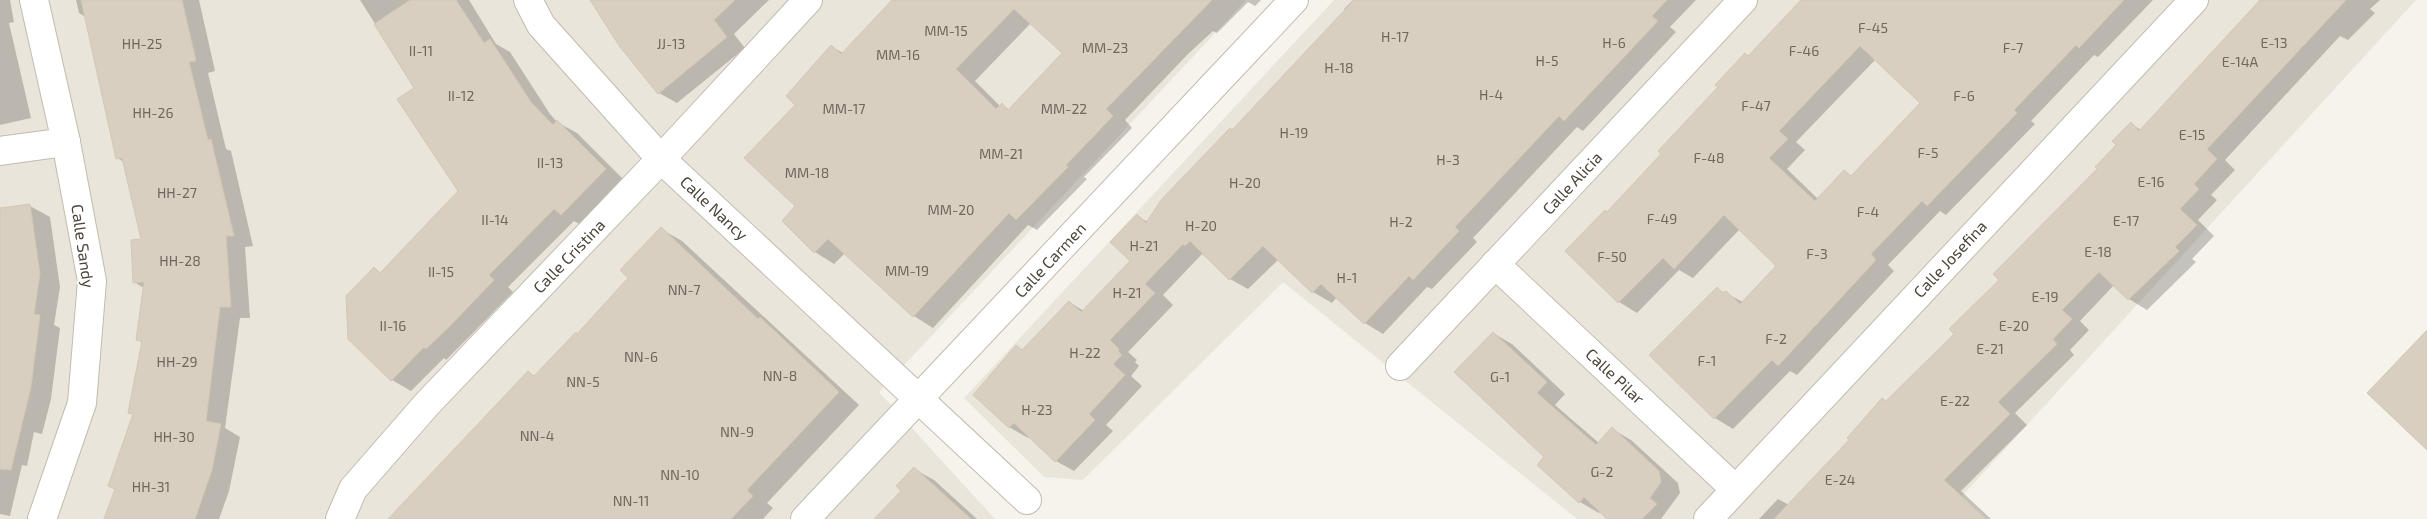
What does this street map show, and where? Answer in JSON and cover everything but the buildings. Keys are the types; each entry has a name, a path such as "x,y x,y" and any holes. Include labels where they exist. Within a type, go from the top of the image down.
{"street":[{"name":"Calle Sandy","path":"34,0 66,142 92,281 82,402 42,519"},
{"name":"Calle Nancy","path":"528,0 541,25 661,159 1027,500"},
{"name":"Calle Cristina","path":"340,519 353,489 427,404 661,159 808,0"},
{"name":"Calle Carmen","path":"805,519 1294,0"},
{"name":"Calle Alicia","path":"1400,366 1743,0"},
{"name":"Calle Josefina","path":"1708,519 2194,0"},
{"path":"0,151 66,142"},
{"name":"Calle Pilar","path":"1495,264 1736,489"}],"shaded area":[{"path":"0,0 1246,0 879,392 995,519 0,519"},
{"path":"1334,0 2416,0 1941,519 1577,519 1283,282 1083,480 1044,477 964,398"}]}
